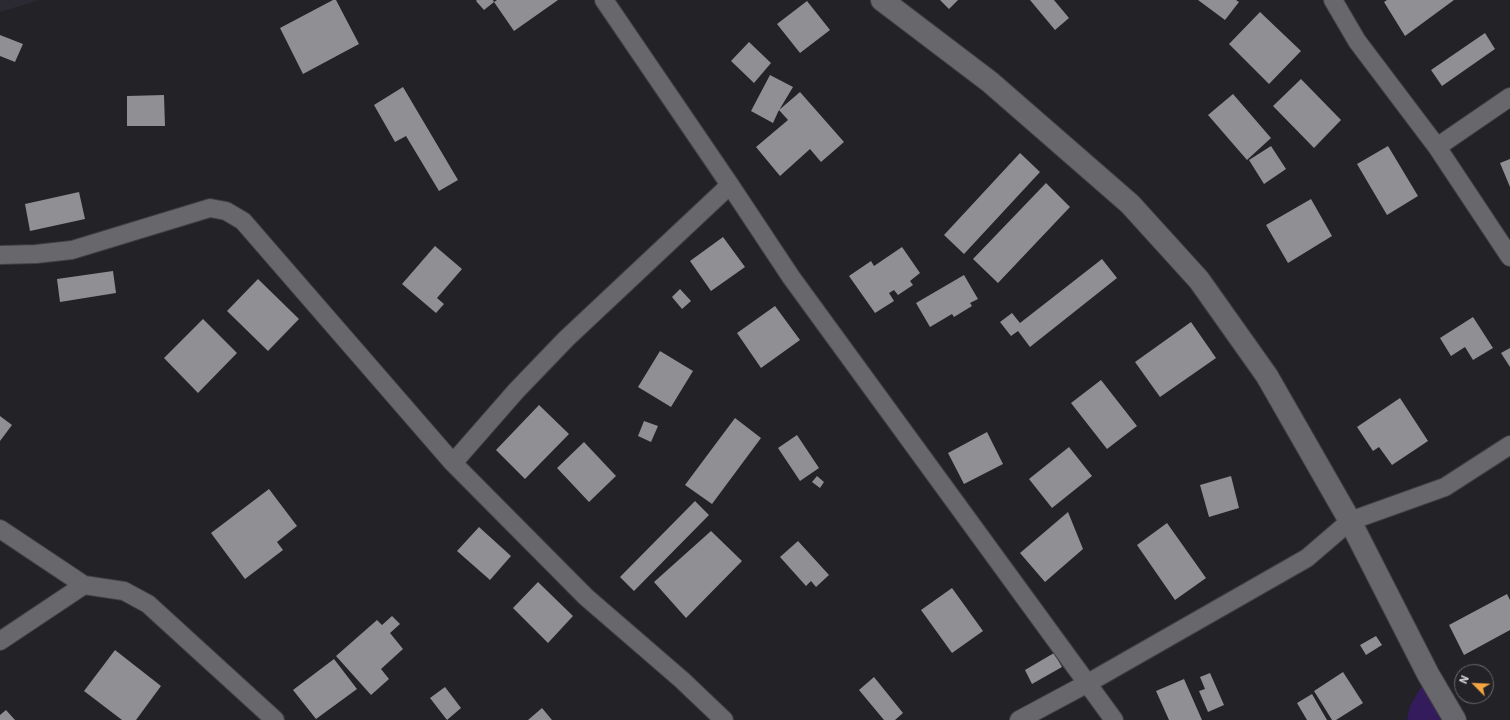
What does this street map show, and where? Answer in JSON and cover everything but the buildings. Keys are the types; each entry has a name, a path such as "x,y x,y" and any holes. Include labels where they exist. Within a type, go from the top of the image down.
{"street":[{"path":"604,0 791,276 1114,720"},
{"path":"882,0 990,82 1130,204 1199,280 1267,376 1350,521 1428,674 1455,720"},
{"path":"1333,0 1357,40 1437,147 1510,257"},
{"path":"1437,147 1510,97"},
{"path":"453,463 516,391 566,339 730,185"},
{"path":"0,255 36,254 72,250 210,208 226,211 243,221 453,463 586,597 682,680 724,720"},
{"path":"1019,720 1088,683 1307,558 1350,521 1445,487 1510,445"},
{"path":"0,529 84,585 124,591 148,604 275,720"},
{"path":"0,641 84,585"}],"shaded area":[{"path":"0,0 40,0 0,12"},
{"path":"1427,677 1447,720 1407,720 1410,706"}]}
